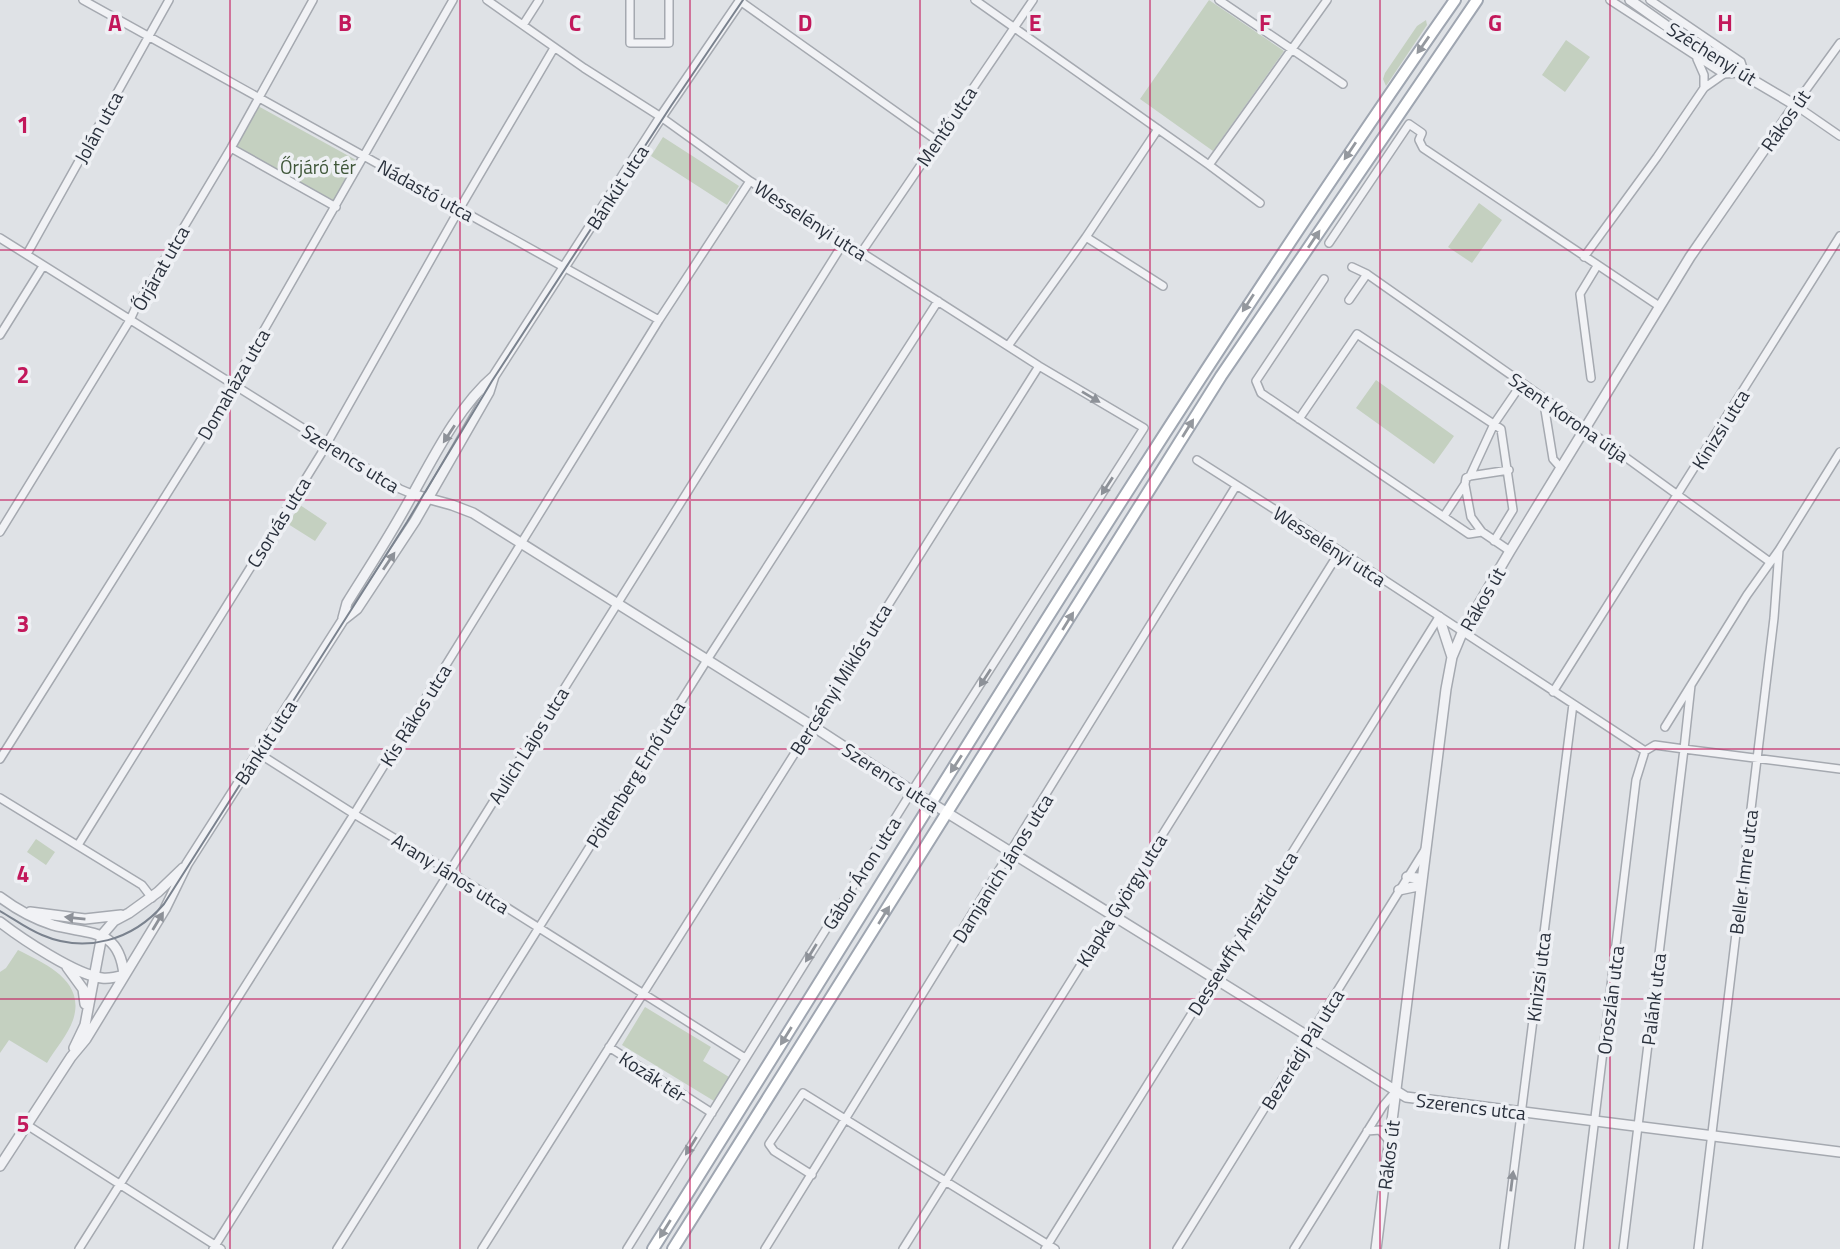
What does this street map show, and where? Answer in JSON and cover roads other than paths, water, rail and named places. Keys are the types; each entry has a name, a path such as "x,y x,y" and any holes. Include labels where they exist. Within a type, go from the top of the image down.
{"main road":[{"path":"653,1249 1222,343 1455,0"},
{"path":"673,1249 1221,376 1477,0"}],"street":[{"name":"Nádastó utca","path":"83,0 659,320"},
{"name":"Jolán utca","path":"27,254 169,0"},
{"name":"Őrjárat utca","path":"0,532 130,320 231,148 313,0"},
{"name":"Domaháza utca","path":"0,760 235,385 453,0"},
{"name":"Wesselényi utca","path":"487,0 554,48 661,117 750,181 1039,366 1144,428"},
{"path":"523,25 539,0"},
{"path":"630,0 630,43 669,43 669,0"},
{"path":"740,0 936,140"},
{"name":"Bánkút utca","path":"342,620 357,609 414,523 489,392 494,376 740,0"},
{"path":"975,0 1209,164 1260,203"},
{"name":"Mentő utca","path":"861,253 1033,0"},
{"path":"1219,0 1343,84"},
{"path":"1209,164 1327,0"},
{"path":"1610,0 1724,74"},
{"name":"Széchenyi út","path":"1630,0 1695,46 1795,105"},
{"path":"1584,257 1704,88 1724,74 1743,73 1741,62 1650,0"},
{"name":"Rákos út","path":"1376,1249 1452,657 1462,633 1510,551 1659,306 1697,246 1840,43"},
{"name":"Csorvás utca","path":"78,845 328,443 460,208 554,48"},
{"path":"1696,57 1704,75 1704,88"},
{"path":"1795,105 1840,136"},
{"path":"1329,243 1409,124 1422,133 1419,140 1423,148 1659,306"},
{"path":"1008,346 1086,237 1158,129"},
{"path":"231,148 336,207"},
{"name":"Kis Rákos utca","path":"79,1249 354,814 659,320 750,181"},
{"name":"Kinizsi utca","path":"1553,692 1840,236"},
{"path":"1086,237 1163,286"},
{"name":"Szerencs utca","path":"0,238 412,494 473,513 1395,1092 1406,1097 1840,1152"},
{"name":"Aulich Lajos utca","path":"217,1248 449,871 844,242"},
{"path":"0,335 43,265"},
{"name":"Szent Korona útja","path":"1355,266 1548,401 1770,562"},
{"path":"1591,378 1580,294 1597,266"},
{"path":"1349,300 1367,274"},
{"path":"1324,279 1256,381 1261,393 1469,534 1482,532"},
{"name":"Pöltenberg Ernő utca","path":"337,1249 707,660 938,301"},
{"path":"1299,419 1357,334 1501,429 1513,510 1494,541"},
{"name":"Bercsényi Miklós utca","path":"643,993 1039,366"},
{"name":"Bánkút utca","path":"71,1056 86,1039 165,909 187,864 342,620 347,603 412,494 480,388 494,376"},
{"path":"1510,551 1482,532 1471,517 1465,484 1494,424 1522,383"},
{"path":"1548,401 1545,410 1553,460 1561,468"},
{"name":"Gábor Áron utca","path":"626,1249 912,791 1144,428"},
{"path":"1665,727 1840,452"},
{"name":"Wesselényi utca","path":"1197,460 1645,751"},
{"path":"1470,476 1509,470"},
{"path":"1444,516 1465,484"},
{"name":"Damjanich János utca","path":"765,1249 1236,486"},
{"name":"Beller Imre utca","path":"1698,1249 1774,618 1779,550"},
{"name":"Klapka György utca","path":"903,1249 1340,551"},
{"path":"1439,617 1452,657"},
{"name":"Dessewffy Arisztid utca","path":"1049,1247 1439,617"},
{"name":"Palánk utca","path":"1623,1249 1691,685"},
{"name":"Kinizsi utca","path":"1504,1249 1573,704"},
{"path":"1645,751 1655,745 1840,768"},
{"name":"Oroszlán utca","path":"1579,1249 1636,780 1645,751"},
{"name":"Arany János utca","path":"258,754 643,993"},
{"path":"0,798 142,885 152,898"},
{"name":"Bezerédj Pál utca","path":"1177,1249 1426,848"},
{"name":"Bánkút utca","path":"0,1166 4,1154 27,1125 71,1056 85,1025 102,935 114,921 152,898 187,864"},
{"path":"1401,890 1422,882 1418,878 1407,877"},
{"path":"1401,890 1413,892 1420,901"},
{"path":"0,897 50,924 102,935 120,952 124,975 104,978 94,976 58,958 0,922"},
{"path":"20,910 85,919 129,914"},
{"path":"58,958 83,989 87,1011"},
{"path":"643,993 745,1058"},
{"name":"Kozák tér","path":"643,993 609,1047 712,1114"},
{"path":"482,1249 609,1047"},
{"path":"1294,1249 1367,1131 1395,1092"},
{"path":"812,1175 774,1151 769,1144 803,1093 946,1180 1049,1247"},
{"path":"27,1125 217,1248"},
{"path":"1367,1131 1380,1130 1390,1142"}],"tram line":[{"path":"0,911 26,927 59,941 92,943 123,935 138,927 164,904 407,522 492,381 743,0"}],"park label":[{"name":"Őrjáró tér","path":"318,166"}]}
